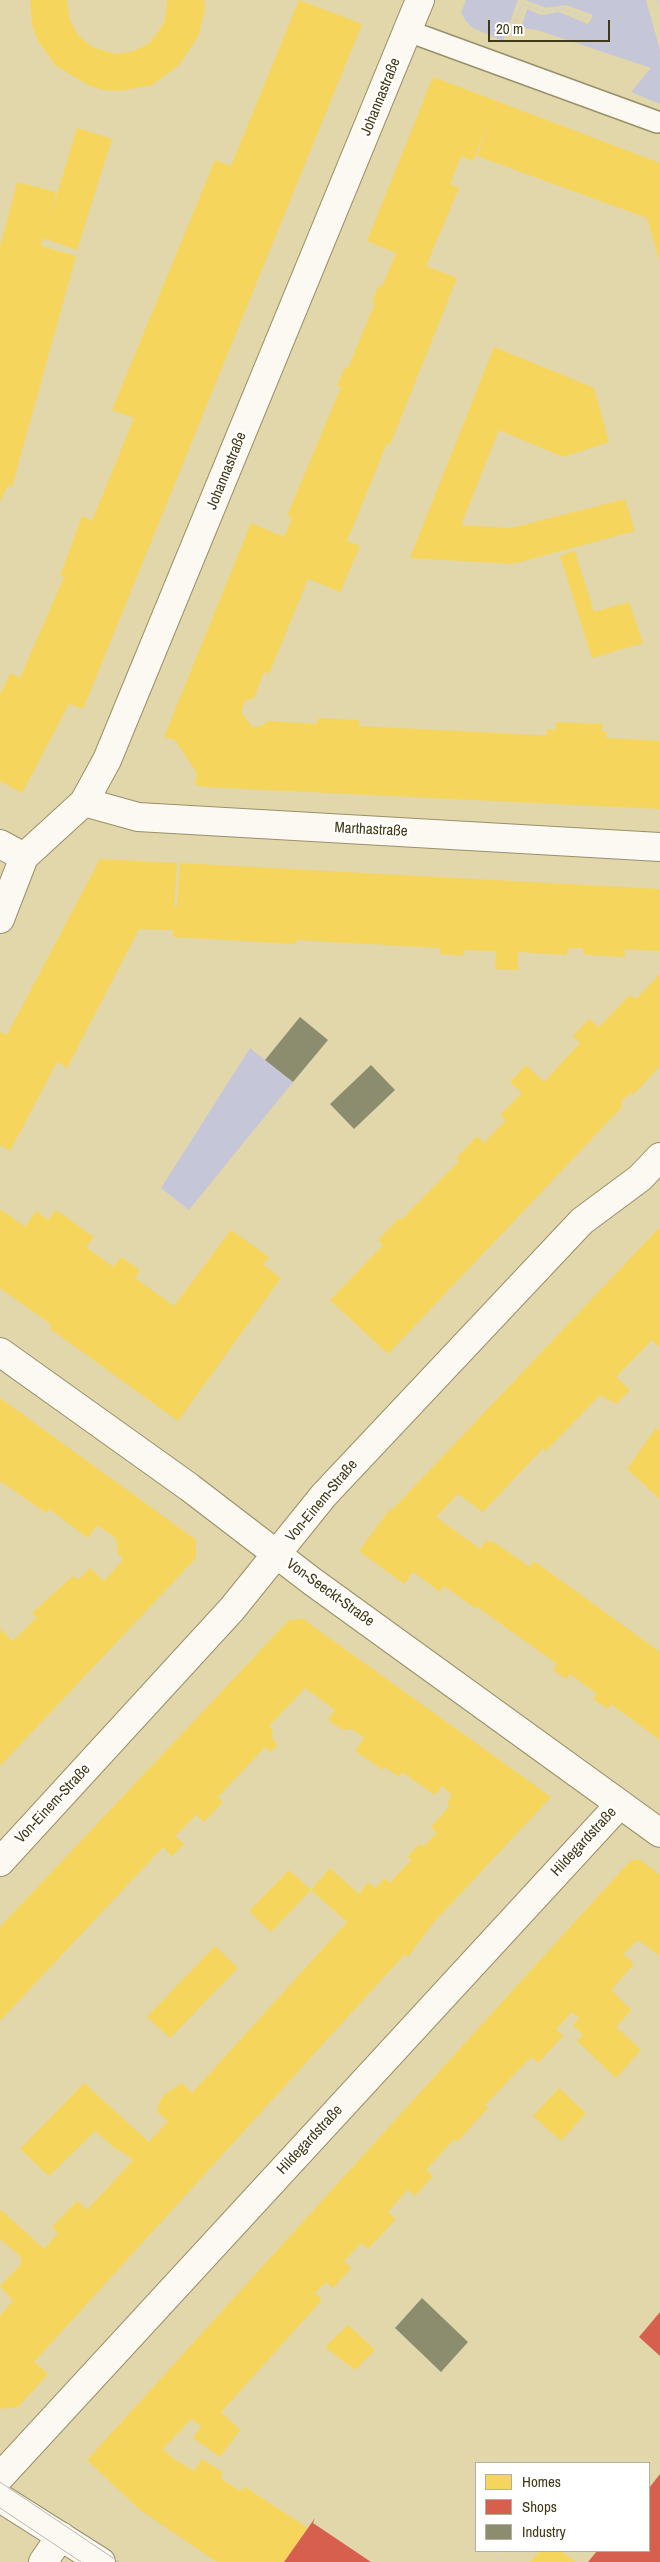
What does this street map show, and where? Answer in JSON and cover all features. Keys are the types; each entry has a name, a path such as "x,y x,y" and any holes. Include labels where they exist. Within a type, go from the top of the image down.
{"street":[{"name":"Johannastraße","path":"0,919 12,851 84,802 107,760 420,0"},
{"name":"Marthastraße","path":"84,802 138,817 660,847"},
{"name":"Von-Einem-Straße","path":"0,1862 232,1609 324,1495 582,1221 640,1178 660,1157"},
{"name":"Von-Seeckt-Straße","path":"0,1352 197,1493 277,1555 660,1832"},
{"name":"Hildegardstraße","path":"0,2477 620,1804"},
{"path":"0,2498 101,2562"},
{"path":"43,2562 61,2536"}],"lane":[{"path":"408,31 657,122"}],"path":[{"path":"657,0 660,7"},
{"path":"499,64 522,4 544,11 564,9 587,19"},
{"path":"497,2558 502,2562"}],"shaded area":[{"path":"466,0 518,0 503,41 473,28 466,21 461,13"},
{"path":"525,0 646,0 660,50 660,104 631,92 651,68 537,30 521,28 527,9 541,15 559,12 588,24 593,15 566,5 546,8"},
{"path":"250,1048 293,1082 189,1210 161,1188"}],"building: Homes":[{"path":"30,0 67,0 70,20 78,35 92,47 116,54 134,51 148,44 165,21 167,0 204,0 205,9 198,37 178,66 152,85 120,91 103,90 88,85 56,66 38,41 32,25"},
{"path":"299,0 362,24 83,709 69,704 22,793 0,781 0,694 11,673 20,678 64,577 60,576 82,516 92,521 134,418 112,410 215,160 231,166"},
{"path":"433,77 660,163 660,262 647,218 477,156 489,123 473,161 461,156 450,184 459,188 426,266 457,278 390,445 387,443 347,541 360,546 340,592 308,579 269,674 264,672 254,698 245,701 241,712 252,727 261,726 268,721 317,724 318,718 359,720 359,726 547,735 547,729 556,730 556,722 603,724 602,732 607,732 606,738 660,741 660,809 205,787 195,785 197,773 175,740 164,737 251,523 284,537 292,518 287,516 341,387 337,386 345,367 348,368 375,303 372,302 379,285 382,287 396,253 367,241"},
{"path":"77,128 112,139 77,250 43,238 41,246 76,256 12,487 8,485 0,502 0,247 17,182 56,192 50,217"},
{"path":"494,347 594,388 609,442 563,457 499,430 461,525 511,528 625,499 635,531 513,564 410,558"},
{"path":"575,551 594,612 629,602 643,643 592,658 560,556"},
{"path":"100,859 177,863 174,907 177,906 180,863 660,889 660,951 625,949 625,957 585,955 582,948 569,948 566,955 518,952 518,970 495,969 496,951 464,950 463,956 440,954 440,948 296,940 296,944 173,937 173,930 139,929 67,1068 57,1062 10,1151 0,1145 0,1032 7,1035"},
{"path":"660,974 660,1066 633,1095 631,1092 620,1103 623,1106 388,1354 330,1300 383,1245 378,1240 399,1218 401,1220 459,1161 456,1158 477,1136 484,1143 506,1120 500,1115 522,1093 510,1082 526,1065 544,1082 580,1043 573,1036 589,1019 599,1027 630,995 636,999"},
{"path":"0,1209 25,1227 36,1211 48,1220 56,1210 94,1237 86,1247 113,1267 121,1257 140,1270 135,1278 174,1306 231,1230 269,1257 263,1265 281,1278 178,1421 49,1328 52,1325 0,1288"},
{"path":"660,1227 660,1347 652,1340 616,1377 630,1390 616,1404 600,1395 546,1451 543,1448 483,1512 458,1494 436,1517 480,1549 485,1542 492,1541 530,1567 534,1561 660,1652 660,1740 611,1704 608,1709 593,1699 597,1694 570,1674 566,1679 553,1670 557,1664 476,1606 475,1608 444,1586 440,1592 413,1572 404,1584 359,1551 390,1509 392,1510"},
{"path":"0,1398 196,1540 196,1558 0,1766 0,1629 13,1641 37,1617 32,1613 73,1576 78,1580 90,1568 104,1581 123,1560 118,1553 116,1538 97,1525 88,1538 49,1509 46,1513 0,1481"},
{"path":"656,1428 660,1430 660,1499 627,1469"},
{"path":"303,1619 551,1797 434,1922 408,1957 405,1954 34,2362 48,2374 18,2407 0,2409 0,2316 13,2301 0,2286 21,2264 20,2256 0,2239 0,2209 44,2249 58,2233 52,2227 77,2201 87,2210 133,2160 120,2150 118,2151 95,2131 49,2176 20,2149 84,2083 149,2142 168,2121 157,2112 159,2102 165,2094 182,2083 192,2093 347,1922 311,1890 330,1868 359,1894 368,1882 375,1888 385,1878 390,1883 411,1860 408,1856 419,1844 423,1847 437,1833 431,1827 449,1807 448,1800 452,1795 442,1786 435,1795 402,1772 399,1777 385,1767 383,1770 355,1751 364,1738 352,1729 343,1730 328,1720 335,1710 305,1688 269,1726 272,1729 273,1740 278,1744 271,1752 265,1747 218,1797 223,1802 204,1822 196,1815 175,1836 184,1844 172,1856 163,1847 0,2021 0,1927 289,1620"},
{"path":"639,1859 660,1875 660,1956 638,1940 623,1954 634,1964 611,1990 631,2010 616,2027 641,2050 616,2078 577,2041 583,2035 573,2025 579,2018 572,2012 556,2029 563,2036 538,2063 531,2057 485,2105 488,2108 457,2142 454,2139 426,2170 433,2176 415,2196 408,2189 388,2212 396,2219 368,2249 361,2243 344,2261 351,2268 333,2288 326,2282 315,2293 322,2300 221,2412 240,2430 220,2457 193,2438 201,2426 191,2419 163,2449 174,2459 194,2471 202,2459 223,2473 220,2478 240,2491 245,2487 308,2528 284,2562 217,2562 140,2510 87,2460 630,1861"},
{"path":"289,1870 311,1890 271,1932 249,1911"},
{"path":"215,1946 238,1968 170,2038 147,2017"},
{"path":"559,2088 586,2113 561,2141 533,2116"},
{"path":"348,2325 375,2350 355,2370 325,2347"},
{"path":"539,2552 562,2552 575,2562 530,2562"}],"building: Shops":[{"path":"660,2312 660,2356 639,2337"},
{"path":"660,2474 660,2562 588,2562 596,2552 650,2552 650,2487"},
{"path":"315,2518 313,2523 371,2562 284,2562"}],"building: Industry":[{"path":"300,1017 328,1040 293,1082 265,1060"},
{"path":"371,1065 395,1090 354,1129 330,1104"},
{"path":"422,2298 468,2342 441,2372 395,2328"}],"tram line":[{"path":"0,2482 119,2562"},
{"path":"0,2508 81,2562"}]}
